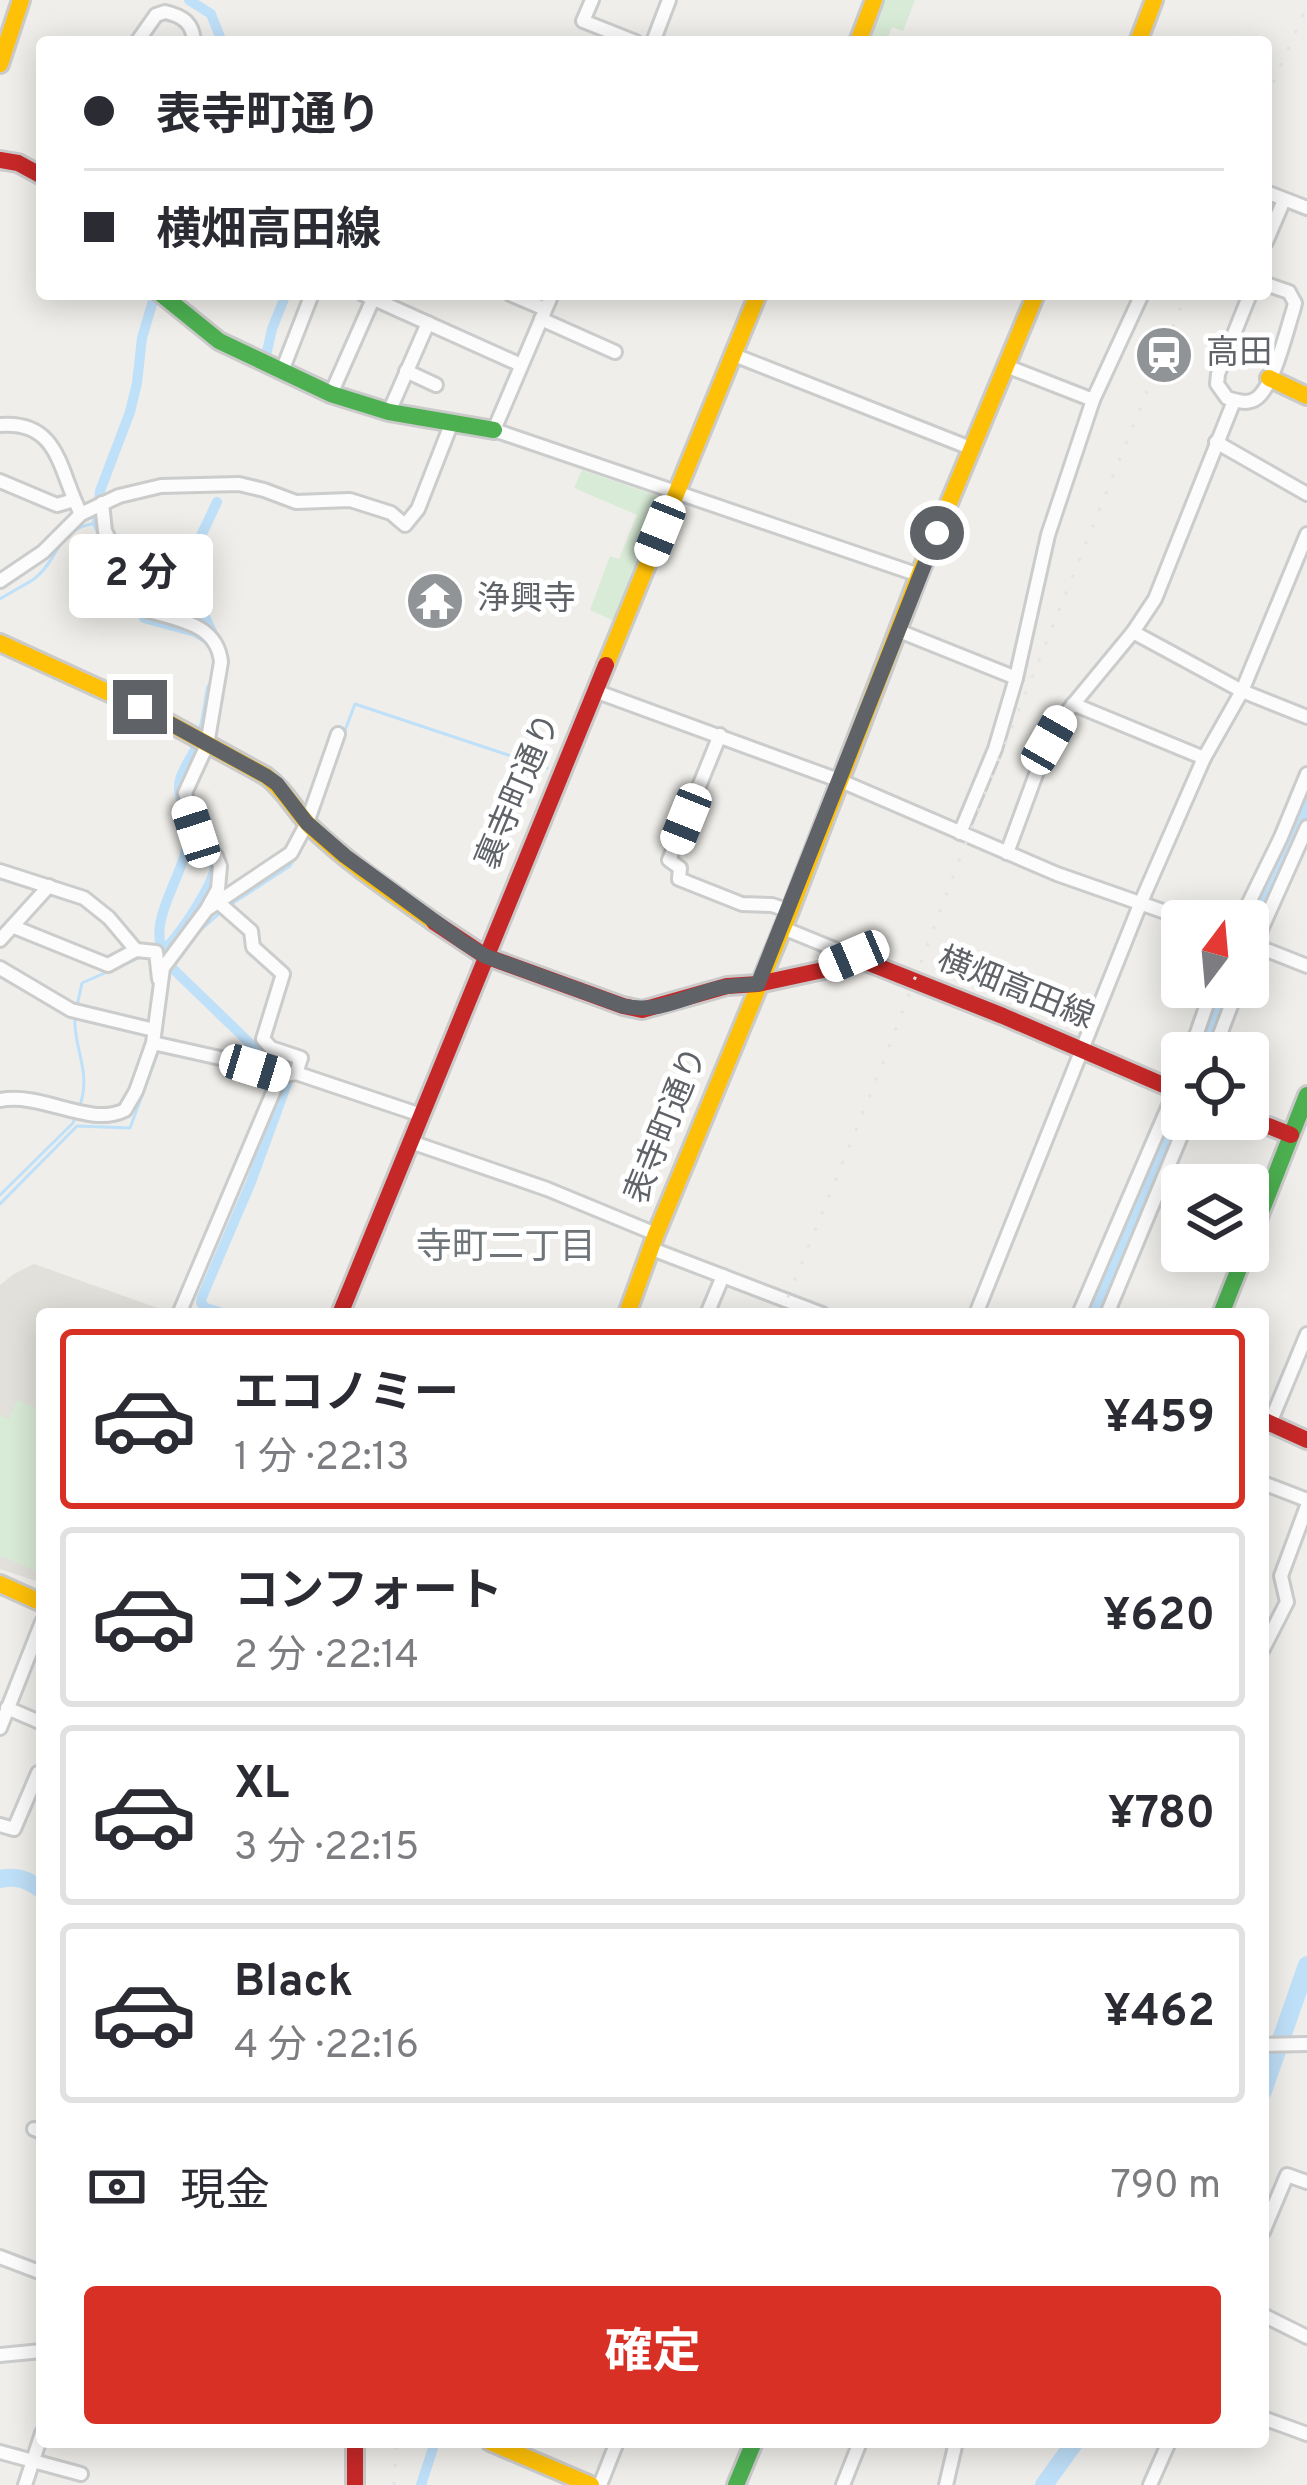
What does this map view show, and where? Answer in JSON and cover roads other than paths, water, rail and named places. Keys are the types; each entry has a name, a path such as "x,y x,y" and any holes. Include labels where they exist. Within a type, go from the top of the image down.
{"street":[{"path":"0,64 21,0"},
{"path":"592,0 583,21 604,36"},
{"path":"655,36 669,0"},
{"path":"860,36 874,0"},
{"path":"1140,36 1154,0"},
{"path":"141,36 156,15 165,12 188,21 194,36"},
{"path":"0,160 36,173"},
{"path":"1272,195 1307,208"},
{"path":"1272,228 1284,200"},
{"path":"1248,300 1217,384 1234,401 1246,402 1257,398 1270,378 1294,303 1289,292 1272,286"},
{"path":"168,300 219,341 331,394 389,412 494,430 919,575"},
{"path":"282,371 310,300"},
{"path":"331,394 366,300"},
{"path":"377,300 521,365"},
{"path":"520,300 615,352"},
{"path":"494,430 549,300"},
{"name":"裏寺町通り","path":"342,1308 756,300"},
{"name":"表寺町通り","path":"628,1308 919,575 1034,300"},
{"path":"960,833 995,749 1048,536 1094,400 1139,300"},
{"path":"389,412 428,323"},
{"path":"734,355 973,449"},
{"path":"1006,366 1094,400"},
{"path":"406,371 436,385"},
{"path":"1270,378 1307,396"},
{"path":"1007,853 1049,740 1155,599 1234,401"},
{"path":"0,581 43,552 81,514 161,486 239,484 296,502 350,500 391,513 405,525 418,509 452,422"},
{"path":"0,425 28,425 40,433 58,459 81,514"},
{"path":"1216,442 1307,494"},
{"path":"0,482 57,505 74,500"},
{"path":"102,503 105,531 146,610 204,629 220,651 207,745 185,794 196,837 220,866 213,906"},
{"path":"978,1308 1142,902 1204,758 1242,691 1307,534"},
{"path":"899,631 1016,678"},
{"path":"1133,632 1242,691 1307,718"},
{"path":"0,644 140,707 277,784 307,823 362,869 485,956 642,1010 727,986 823,970 854,956"},
{"path":"595,691 841,781 1057,874 1161,909"},
{"path":"1073,704 1204,758"},
{"path":"0,1100 24,1098 96,1116 117,1114 130,1103 154,1036 163,968 213,906 291,854 338,734"},
{"path":"720,735 669,860 680,868 679,879 742,904 772,905 786,920 854,956"},
{"path":"1250,900 1307,774"},
{"path":"1269,908 1307,827"},
{"path":"0,871 94,904 136,950"},
{"path":"0,940 50,886"},
{"path":"213,906 251,931 254,947 284,974 263,1039 271,1048 301,1058 296,1073"},
{"path":"14,927 109,964 136,950 176,951"},
{"path":"155,952 159,986"},
{"path":"1269,955 1307,966"},
{"name":"横畑高田線","path":"854,956 1161,1081"},
{"path":"0,968 71,1010 280,1076 296,1073 421,1114"},
{"path":"182,1308 280,1076"},
{"path":"1269,1201 1299,1138 1307,1095"},
{"path":"1269,1126 1299,1138"},
{"path":"1082,1308 1161,1131"},
{"path":"1109,1308 1179,1140"},
{"path":"411,1142 547,1189 723,1276 806,1308"},
{"path":"1223,1308 1238,1272"},
{"path":"710,1308 723,1276"},
{"path":"768,1308 773,1296"},
{"path":"1269,1416 1307,1334"},
{"path":"1269,1423 1307,1441"},
{"path":"1269,1486 1307,1503 1281,1576 1287,1602 1269,1637"},
{"path":"0,1584 36,1600"},
{"path":"0,1728 6,1701 36,1635"},
{"path":"6,1701 36,1719"},
{"path":"0,1825 14,1829 36,1778"},
{"path":"1269,2045 1307,2044"},
{"path":"1269,2218 1287,2175 1307,2182"},
{"path":"0,2257 36,2271"},
{"path":"1269,2318 1307,2337"},
{"path":"0,2355 36,2352"},
{"path":"1269,2420 1307,2434"},
{"path":"25,2485 37,2448"},
{"path":"355,2448 356,2485"},
{"path":"522,2448 561,2479 596,2485 614,2448"},
{"path":"736,2485 751,2448"},
{"path":"843,2485 858,2448"},
{"path":"946,2485 955,2448"},
{"path":"1150,2485 1166,2448"},
{"path":"0,2452 81,2474"}],"waterway":[{"path":"189,0 211,14 220,36"},
{"path":"103,536 97,523 100,491 130,412 153,300"},
{"path":"265,360 284,300"},
{"path":"215,638 198,602 194,559 217,502"},
{"path":"0,599 34,579 74,531 97,523"},
{"path":"121,574 144,618 205,638"},
{"path":"206,1308 202,1297 251,1182 292,1064 259,1052 169,965 162,950 161,919 188,841 180,780 202,735 211,688"},
{"path":"344,733 355,704 547,768"},
{"path":"1262,900 1307,807"},
{"path":"167,947 213,875 215,866 196,844"},
{"path":"230,905 290,866 298,854"},
{"path":"172,965 222,911"},
{"path":"77,1006 82,983 141,957"},
{"path":"1209,1032 1218,1008"},
{"path":"75,1015 84,1081 80,1105"},
{"path":"0,1204 77,1126 130,1128 160,1047"},
{"path":"0,1195 73,1123 76,1114"},
{"path":"1096,1308 1166,1140"},
{"path":"0,1879 22,1879 36,1886"},
{"path":"1269,2074 1307,1965"},
{"path":"421,2485 433,2448"},
{"path":"1044,2485 1071,2448"}],"railway":[{"path":"1272,85 1307,6"},
{"path":"783,1308 1184,300"},
{"path":"394,2485 397,2448"}],"place":[{"name":"高田","path":"1164,355"},
{"name":"浄興寺","path":"435,601"}],"district":[{"name":"寺町二丁目","path":"506,1249"}]}
